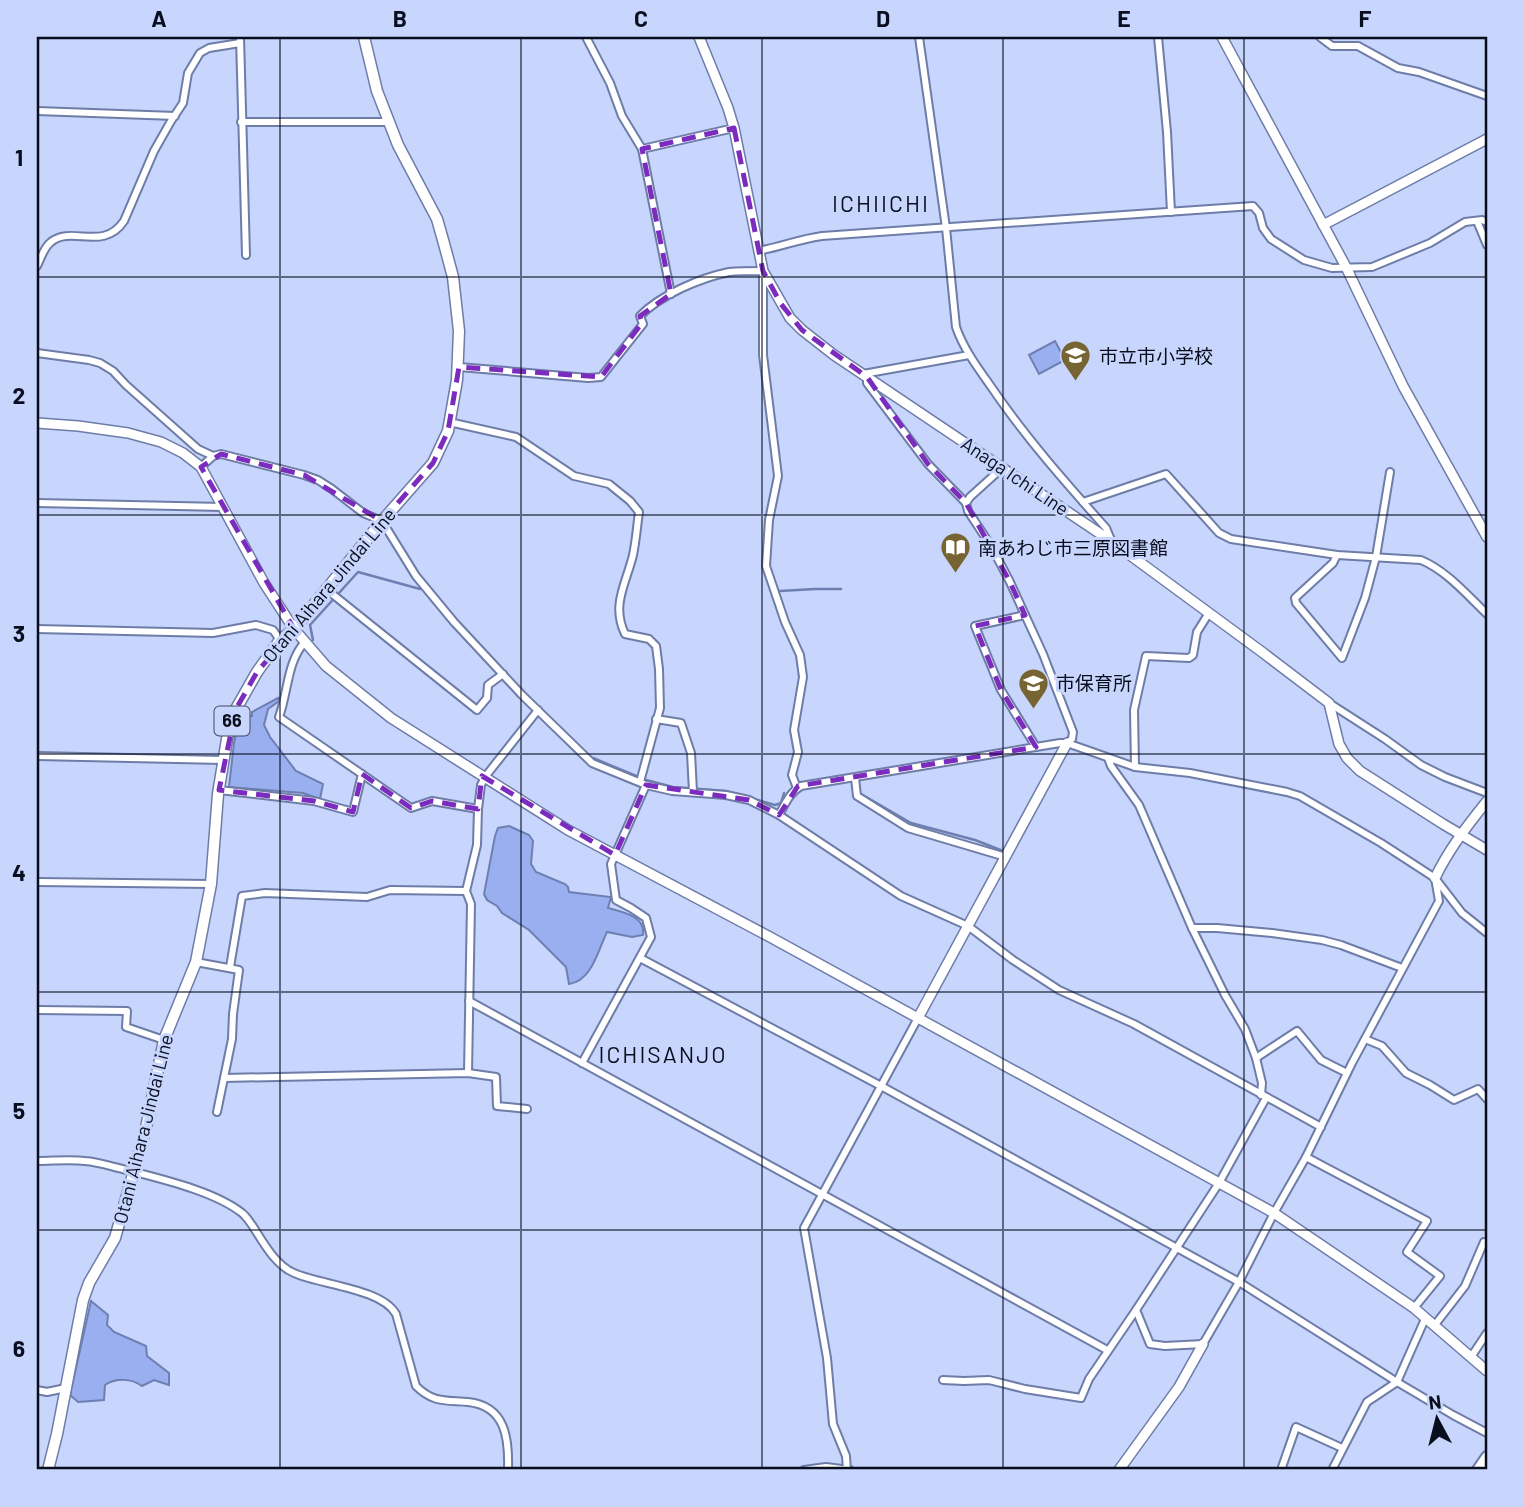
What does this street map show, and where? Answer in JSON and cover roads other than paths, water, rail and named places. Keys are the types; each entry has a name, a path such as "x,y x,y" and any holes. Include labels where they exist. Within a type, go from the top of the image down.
{"highway":[{"path":"1478,1470 1487,1457"}],"main road":[{"name":"Otani Aihara Jindai Line","path":"48,1470 83,1300 89,1283 115,1238 146,1128 164,1040 196,962 211,884 219,790 229,727 257,672 280,640 294,629 433,463 448,431 459,367 453,277 437,219 398,145 377,91 364,37"}],"street":[{"path":"586,37 610,83 622,116 642,149 671,294"},
{"name":"Anaga Ichi Line","path":"699,37 734,128 763,271 790,318 834,355 1111,541 1329,703"},
{"path":"919,37 946,228 956,327 960,339 968,355 1021,430 1106,528 1111,541"},
{"path":"1158,37 1171,212"},
{"path":"1222,37 1346,267 1403,386 1487,537"},
{"path":"1320,37 1332,46 1358,46 1398,68 1419,72 1487,96"},
{"path":"37,266 49,243 57,238 110,235 119,228 154,151 183,103 188,73 200,53 209,47 240,40 246,255"},
{"path":"37,111 175,116"},
{"path":"242,122 389,122"},
{"path":"642,149 734,128"},
{"path":"1323,225 1487,139"},
{"path":"758,251 810,237 1253,206 1271,239 1304,260 1332,268 1372,267 1430,243 1465,222 1487,222"},
{"path":"1477,221 1487,245"},
{"path":"459,367 471,366 587,379 601,377 643,324 640,316 650,306 671,294 718,275 763,271 763,355 778,476 769,520 766,566 785,622 800,655 803,677 794,730 798,752 792,775 797,788"},
{"path":"37,353 100,363 113,371 125,385 198,449 213,456"},
{"path":"804,1470 826,1467 849,1470 833,1424 827,1358 804,1228 1072,739 1073,732 1043,654 991,546 968,511 966,503 928,464 867,383 865,376 968,355"},
{"path":"449,422 516,436 574,475 609,484 639,512 634,548 618,606 619,621 625,634 649,639 656,646 660,708 643,783 611,864 616,900 646,918 651,937 582,1063"},
{"path":"37,423 128,433 162,442 183,453 201,467 264,583 294,629 326,666 381,710 568,830 1274,1213 1414,1308 1487,1371"},
{"path":"201,467 213,456 221,454 304,475 332,489 363,513 382,521 416,576 482,654 592,763 672,791 726,795 750,800 779,815 901,896 968,926 1059,990 1134,1024 1321,1127"},
{"path":"966,503 1002,468"},
{"path":"1337,555 1333,563 1295,598 1296,603 1342,658 1365,598 1376,557 1390,472"},
{"path":"1083,502 1166,474 1219,533 1231,539 1337,555 1421,561 1443,573 1487,614"},
{"path":"37,503 223,507"},
{"path":"326,589 477,710 487,698 488,685 503,674"},
{"path":"1135,767 1134,710 1146,656 1189,659 1193,654 1197,632 1209,613"},
{"path":"1025,615 975,626 1002,690 1036,747"},
{"path":"37,629 213,633 256,625 272,630 280,640"},
{"path":"305,642 299,649 285,689 284,704 279,717 411,808 432,801 478,809"},
{"path":"1329,703 1385,738 1421,765 1487,793"},
{"path":"1329,703 1339,744 1347,758 1360,771 1487,850"},
{"path":"468,1073 471,904 466,891 477,845 481,785 538,710"},
{"path":"656,719 681,723 691,753 693,792"},
{"path":"779,815 801,786 1068,743 1135,767 1191,774 1300,796 1435,878 1462,913 1487,933"},
{"path":"37,756 223,760"},
{"path":"943,1380 989,1380 1081,1398 1107,1350 1219,1183 1263,1097 1256,1058 1245,1029 1192,929 1139,806 1108,758"},
{"path":"219,790 314,801 353,812 362,774"},
{"path":"855,778 857,796 908,828 1006,857"},
{"path":"1119,1470 1179,1387 1239,1282 1439,901 1435,878 1461,833 1487,801"},
{"path":"37,882 211,884"},
{"path":"230,967 243,896 265,894 367,897 390,890 466,891"},
{"path":"1192,929 1217,928 1322,940 1402,968"},
{"path":"640,958 1239,1282 1397,1382 1487,1433"},
{"path":"196,962 239,970 232,1039 217,1112"},
{"path":"469,1001 1107,1350"},
{"path":"37,1010 127,1012 126,1027 164,1040"},
{"path":"1256,1058 1297,1031 1321,1060 1347,1073"},
{"path":"1365,1039 1382,1046 1406,1073 1454,1100 1478,1088 1487,1099"},
{"path":"224,1078 468,1073 496,1077 497,1106 527,1109"},
{"path":"1306,1157 1427,1221 1407,1252 1440,1276 1414,1308"},
{"path":"37,1161 82,1160 160,1179 208,1195 244,1214 270,1252 281,1265 293,1273 345,1287 391,1306 396,1314 416,1386 434,1399 467,1402 489,1408 500,1421 506,1435 508,1470"},
{"path":"1434,1326 1465,1286 1484,1242"},
{"path":"1136,1310 1150,1344 1203,1344"},
{"path":"1332,1470 1367,1402 1397,1382 1425,1319"},
{"path":"1471,1357 1487,1333"},
{"path":"37,1390 47,1392 66,1388"},
{"path":"1281,1470 1296,1427 1342,1448"}],"water":[{"path":"1055,341 1065,360 1039,374 1029,355"},
{"path":"278,698 279,701 268,709 264,725 296,771 323,784 320,799 303,793 229,787 239,718 252,716 252,712"},
{"path":"509,826 529,835 533,841 531,864 536,872 565,884 569,892 611,897 608,908 637,919 641,923 643,935 632,937 607,932 589,971 577,982 569,984 566,967 529,930 502,913 484,894 495,836 498,828"},
{"path":"91,1301 108,1315 107,1325 114,1332 146,1346 147,1356 169,1373 169,1385 154,1380 142,1386 133,1381 119,1380 105,1385 104,1400 78,1402 70,1395"}],"waterway":[{"path":"313,640 310,625 358,572 420,589"},
{"path":"780,591 841,589"},
{"path":"593,758 646,780 673,787 726,791 775,805 781,803 784,793"},
{"path":"861,794 911,823 975,840 1003,851"}],"place":[{"name":"市立市小学校","path":"1076,383"},
{"name":"南あわじ市三原図書館","path":"955,575"},
{"name":"市保育所","path":"1033,710"}],"district":[{"name":"ICHIICHI","path":"881,204"},
{"name":"ICHISANJO","path":"663,1055"}]}
